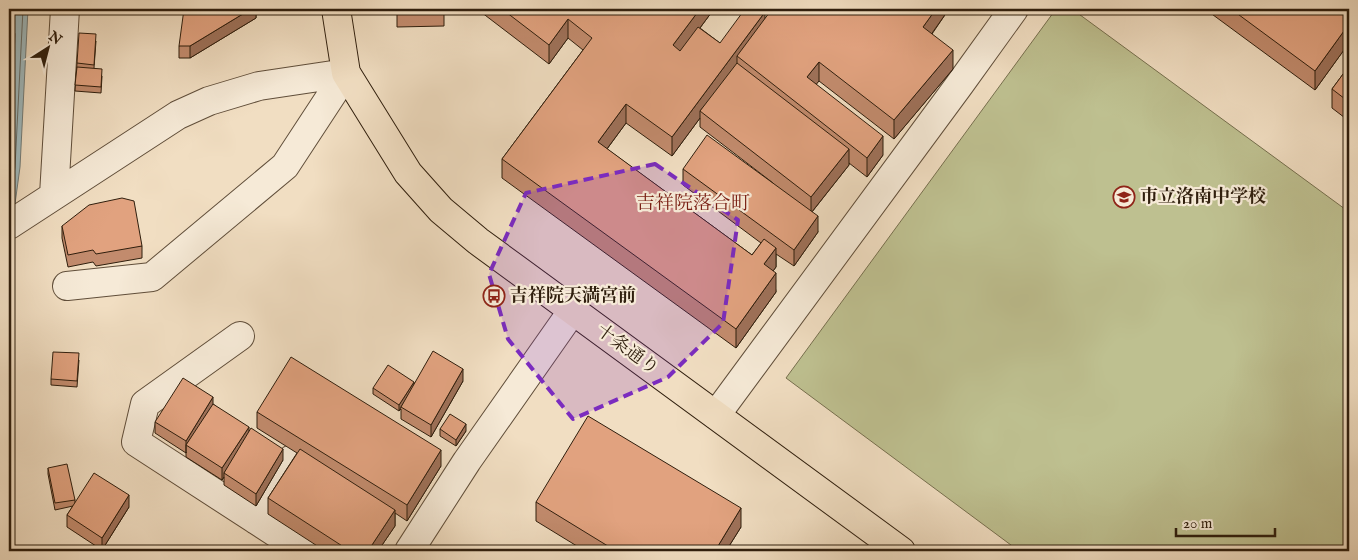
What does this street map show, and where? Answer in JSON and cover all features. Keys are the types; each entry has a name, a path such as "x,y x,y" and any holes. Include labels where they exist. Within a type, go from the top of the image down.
{"main road":[{"path":"336,9 346,73"},
{"name":"十条通り","path":"346,73 408,173 441,210 478,241 716,415 896,550"}],"street":[{"path":"49,199 65,9"},
{"path":"716,415 1014,9"},
{"path":"9,225 178,115 210,101 259,86 346,73"},
{"path":"67,286 152,277 285,166 346,73"},
{"path":"409,551 467,461 573,310"},
{"path":"240,336 145,404 136,442 304,551"},
{"path":"256,520 292,459"}],"highlighted area":[{"path":"655,164 738,220 723,323 668,377 573,419 508,339 489,274 526,193"}],"green space":[{"name":"市立洛南中学校","path":"1056,9 1072,9 1349,212 1349,551 1019,551 786,378"}],"water":[{"path":"12,9 28,9 20,167 9,248 9,57"}],"building":[{"path":"184,9 251,9 190,46 179,46"},
{"path":"502,9 700,9 673,45 680,51 698,27 720,43 745,9 761,9 765,12 672,137 626,104 598,142 752,255 764,239 776,248 764,264 776,273 736,329 502,159 592,38 568,19 549,45"},
{"path":"772,9 936,9 923,27 953,50 894,120 819,62 807,77 883,136 867,158 737,56"},
{"path":"1231,9 1349,9 1349,24 1315,71"},
{"path":"79,33 96,34 94,65 77,63"},
{"path":"737,63 849,149 811,197 700,111"},
{"path":"1349,66 1349,102 1332,89"},
{"path":"77,67 102,69 101,87 75,85"},
{"path":"707,135 818,216 794,250 683,169"},
{"path":"122,198 134,201 142,246 96,254 93,250 68,255 62,226 89,205"},
{"path":"433,351 463,369 431,425 401,407"},
{"path":"53,352 79,353 77,381 51,379"},
{"path":"291,357 441,450 407,505 257,412"},
{"path":"388,365 414,382 399,405 373,388"},
{"path":"183,378 213,397 186,441 155,422"},
{"path":"213,404 249,427 222,468 186,445"},
{"path":"450,414 466,424 456,440 440,429"},
{"path":"588,416 741,508 715,551 616,551 536,502"},
{"path":"251,428 283,449 256,494 224,473"},
{"path":"300,449 395,510 368,551 350,551 268,498"},
{"path":"67,464 75,500 55,503 48,468"},
{"path":"94,473 129,495 102,538 67,515"}],"place":[{"name":"市立洛南中学校","path":"1124,197"},
{"name":"吉祥院天満宮前","path":"494,296"}],"district":[{"name":"吉祥院落合町","path":"693,204"}]}
